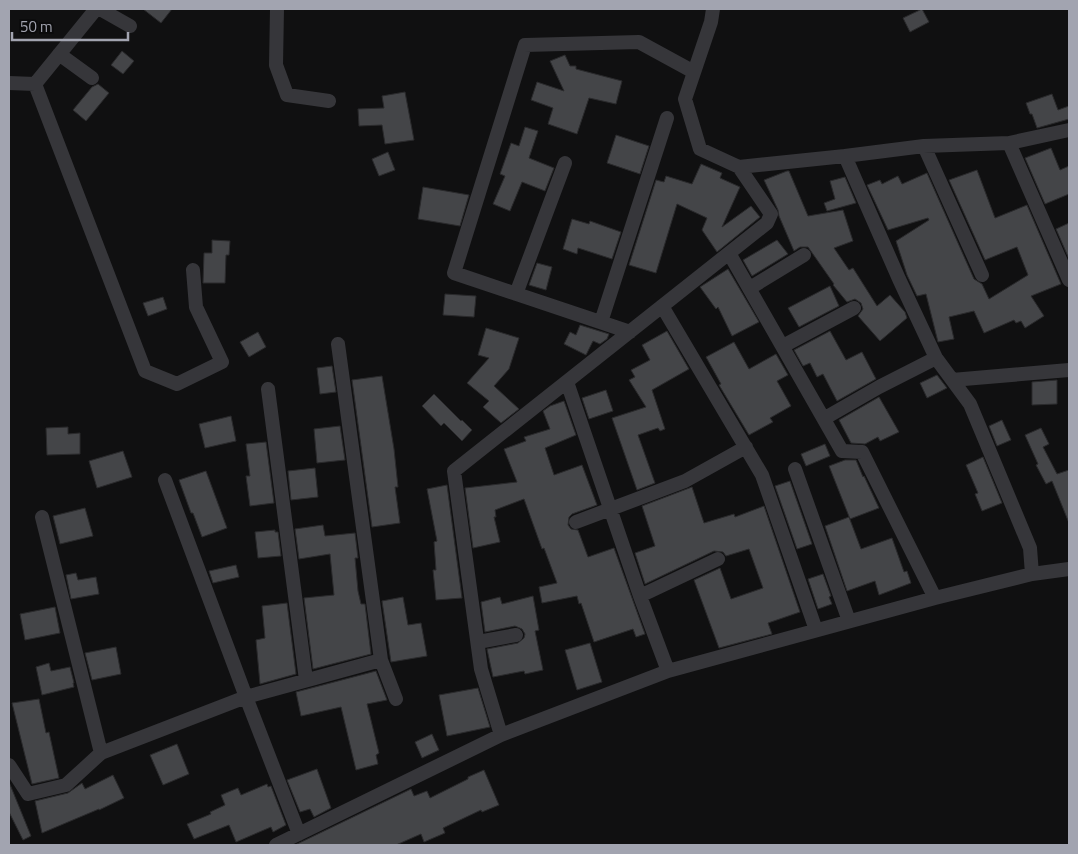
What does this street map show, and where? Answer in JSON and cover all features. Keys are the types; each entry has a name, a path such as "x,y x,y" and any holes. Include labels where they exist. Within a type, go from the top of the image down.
{"street":[{"path":"35,84 96,9"},
{"path":"100,9 130,26"},
{"path":"277,9 276,65 287,95 330,101"},
{"path":"501,735 481,669 454,471 767,224 771,214 739,168 700,149 685,99 711,22 713,9"},
{"path":"630,332 454,273 525,45 639,42 694,72"},
{"path":"59,54 92,78"},
{"path":"9,82 35,84"},
{"path":"35,84 145,371 177,384 222,362 196,307 193,270"},
{"path":"601,322 667,118"},
{"path":"739,168 924,146 1009,143 1069,130"},
{"path":"1009,143 1069,280"},
{"path":"924,146 982,275"},
{"path":"845,156 936,358 970,404 1030,548 1032,574"},
{"path":"516,294 565,163"},
{"path":"729,253 842,450 862,452 935,598"},
{"path":"750,288 804,255"},
{"path":"662,306 762,475 816,630"},
{"path":"783,346 854,308"},
{"path":"338,344 381,660 396,699"},
{"path":"824,418 936,358"},
{"path":"952,380 1067,374"},
{"path":"567,382 612,509 640,596 668,671"},
{"path":"268,389 306,680"},
{"path":"576,522 685,482 746,447"},
{"path":"794,469 849,621"},
{"path":"165,480 299,834"},
{"path":"42,518 101,753"},
{"path":"640,596 718,559"},
{"path":"276,845 501,735 668,671 935,598 1032,574 1069,569"},
{"path":"478,642 516,635"},
{"path":"9,765 28,794 66,785 101,753 246,697 381,660"}],"building":[{"path":"143,9 172,9 161,23"},
{"path":"922,9 929,22 910,32 903,18"},
{"path":"122,51 134,61 123,74 111,65"},
{"path":"565,55 570,66 576,66 576,69 622,81 616,104 589,98 577,134 548,124 553,108 531,100 537,82 564,91 550,61"},
{"path":"98,84 109,93 86,121 73,110 92,87"},
{"path":"405,92 414,140 385,144 382,125 359,126 358,109 384,108 382,96"},
{"path":"1052,94 1058,110 1069,106 1069,119 1037,128 1026,103"},
{"path":"525,127 538,131 529,158 554,168 545,191 522,182 510,211 493,204 505,176 500,174 511,143 519,146"},
{"path":"616,135 649,146 640,174 607,163"},
{"path":"1051,148 1060,170 1069,166 1069,194 1045,204 1025,158"},
{"path":"388,152 395,170 379,176 372,159"},
{"path":"701,164 722,173 720,178 740,187 722,227 751,206 760,217 717,252 702,230 707,218 677,204 656,273 629,265 656,180 664,182 666,176 692,184"},
{"path":"977,170 995,218 1027,205 1061,284 1031,296 1044,316 1025,328 1021,321 1016,323 1014,320 984,333 974,311 949,317 954,339 938,342 926,294 917,296 907,275 896,241 929,220 928,218 888,230 867,185 880,180 882,184 898,176 902,184 927,173 974,279 982,284 989,299 1028,275 1017,247 985,260 949,180"},
{"path":"789,171 808,216 843,210 853,241 834,248 849,270 853,268 877,306 890,295 905,312 907,318 880,341 858,316 863,309 861,303 855,299 847,302 833,285 808,247 800,247 794,251 764,180"},
{"path":"845,177 856,203 827,211 824,203 835,199 830,181"},
{"path":"423,187 469,195 460,226 418,219"},
{"path":"572,219 589,224 590,221 621,232 612,259 578,248 577,254 563,249"},
{"path":"1069,223 1069,259 1056,229"},
{"path":"212,240 230,241 229,255 226,255 225,283 203,283 204,253 212,253"},
{"path":"777,240 788,254 752,276 743,260"},
{"path":"537,263 552,267 546,290 529,285"},
{"path":"728,269 759,322 732,336 718,307 716,309 700,287"},
{"path":"830,286 839,306 799,327 788,308"},
{"path":"445,294 476,296 474,317 443,315"},
{"path":"163,297 167,309 148,316 143,303"},
{"path":"580,325 609,334 607,339 600,344 593,341 586,355 564,344 570,332 576,335"},
{"path":"486,328 519,338 509,369 494,386 519,409 501,423 483,407 489,401 467,383 489,358 478,355"},
{"path":"667,331 689,369 652,390 665,429 660,431 658,428 638,435 655,483 637,490 612,418 646,407 629,380 635,377 631,370 650,360 642,345"},
{"path":"830,331 846,360 862,352 876,379 837,401 823,374 817,377 810,363 803,366 794,350"},
{"path":"258,332 266,347 249,357 240,342"},
{"path":"734,342 749,369 776,354 788,375 777,381 791,406 770,418 773,422 749,435 719,385 721,384 706,357"},
{"path":"332,366 336,392 320,394 317,368"},
{"path":"937,375 947,388 927,398 920,383"},
{"path":"382,376 394,449 398,487 395,487 400,523 372,527 352,380"},
{"path":"1057,380 1057,404 1032,405 1032,382"},
{"path":"606,390 613,411 589,419 582,398"},
{"path":"434,394 472,430 462,441 444,423 441,426 422,406"},
{"path":"879,397 899,432 880,441 878,437 865,444 851,443 839,420"},
{"path":"564,401 576,435 545,448 554,475 582,465 597,505 572,514 569,517 568,525 571,529 578,530 588,557 614,548 645,634 636,637 633,629 594,642 577,596 542,603 539,587 557,583 544,548 542,549 524,499 495,510 496,517 494,517 500,542 473,548 465,488 517,482 504,449 526,441 524,437 550,429 543,411 550,406"},
{"path":"231,416 236,441 205,448 199,424"},
{"path":"1002,420 1011,440 997,446 989,426"},
{"path":"340,426 345,460 317,463 314,429"},
{"path":"68,427 68,434 80,433 80,454 47,455 46,428"},
{"path":"1041,428 1049,444 1043,447 1057,474 1069,470 1069,523 1052,481 1046,484 1036,465 1038,464 1025,435"},
{"path":"266,442 274,503 250,506 246,476 250,476 246,444"},
{"path":"825,444 830,456 806,466 801,454"},
{"path":"123,451 132,477 97,488 89,461"},
{"path":"983,457 1002,503 982,511 975,494 978,493 966,465"},
{"path":"845,460 856,460 879,508 850,519 829,466"},
{"path":"315,468 318,497 291,500 288,471"},
{"path":"206,471 227,528 202,537 179,480"},
{"path":"790,481 812,544 797,549 775,486"},
{"path":"447,485 462,598 436,600 433,570 436,570 434,542 437,541 427,489"},
{"path":"692,487 704,523 734,514 735,517 764,506 800,612 768,623 772,634 719,648 694,580 720,568 731,599 763,588 749,549 726,556 723,552 714,551 645,584 635,553 655,546 642,506"},
{"path":"85,508 93,536 60,544 53,516"},
{"path":"849,517 861,549 892,538 904,572 907,571 911,583 879,595 875,581 847,591 825,526"},
{"path":"323,525 325,536 355,533 358,558 355,558 358,591 361,604 365,604 371,654 313,669 304,598 334,595 330,554 299,559 295,529"},
{"path":"275,530 275,532 278,532 281,556 258,558 255,532"},
{"path":"236,565 239,577 213,583 209,571"},
{"path":"76,573 78,580 96,577 99,594 71,599 66,575"},
{"path":"823,574 832,604 818,609 808,579"},
{"path":"533,596 539,630 535,631 543,670 525,674 524,671 493,677 487,649 518,643 524,638 525,634 522,629 515,626 485,632 481,602 500,597 502,604"},
{"path":"403,597 408,625 421,623 427,656 391,662 382,601"},
{"path":"287,603 296,674 260,684 256,640 265,638 262,606"},
{"path":"55,607 60,633 25,640 20,614"},
{"path":"590,643 602,682 577,690 565,650"},
{"path":"116,647 121,674 92,680 85,653"},
{"path":"49,663 51,671 70,667 74,687 42,695 36,667"},
{"path":"376,671 387,700 367,704 379,753 376,755 378,764 356,770 341,707 301,716 296,692"},
{"path":"478,688 490,727 447,736 439,695"},
{"path":"39,699 46,733 49,732 59,778 32,784 12,703"},
{"path":"432,734 439,750 422,758 415,742"},
{"path":"177,744 189,774 163,785 150,755"},
{"path":"317,769 331,808 314,817 310,809 300,812 287,780"},
{"path":"484,770 499,805 482,812 481,810 443,828 445,833 424,842 421,834 396,845 295,845 411,789 414,796 427,791 430,798"},
{"path":"113,775 124,798 42,833 35,801 68,793 82,783 85,789"},
{"path":"9,782 31,836 23,840 9,812"},
{"path":"267,784 268,787 271,786 286,825 273,832 271,827 236,842 229,825 194,839 187,824 211,814 210,812 225,805 221,795 238,788 241,795"}]}
